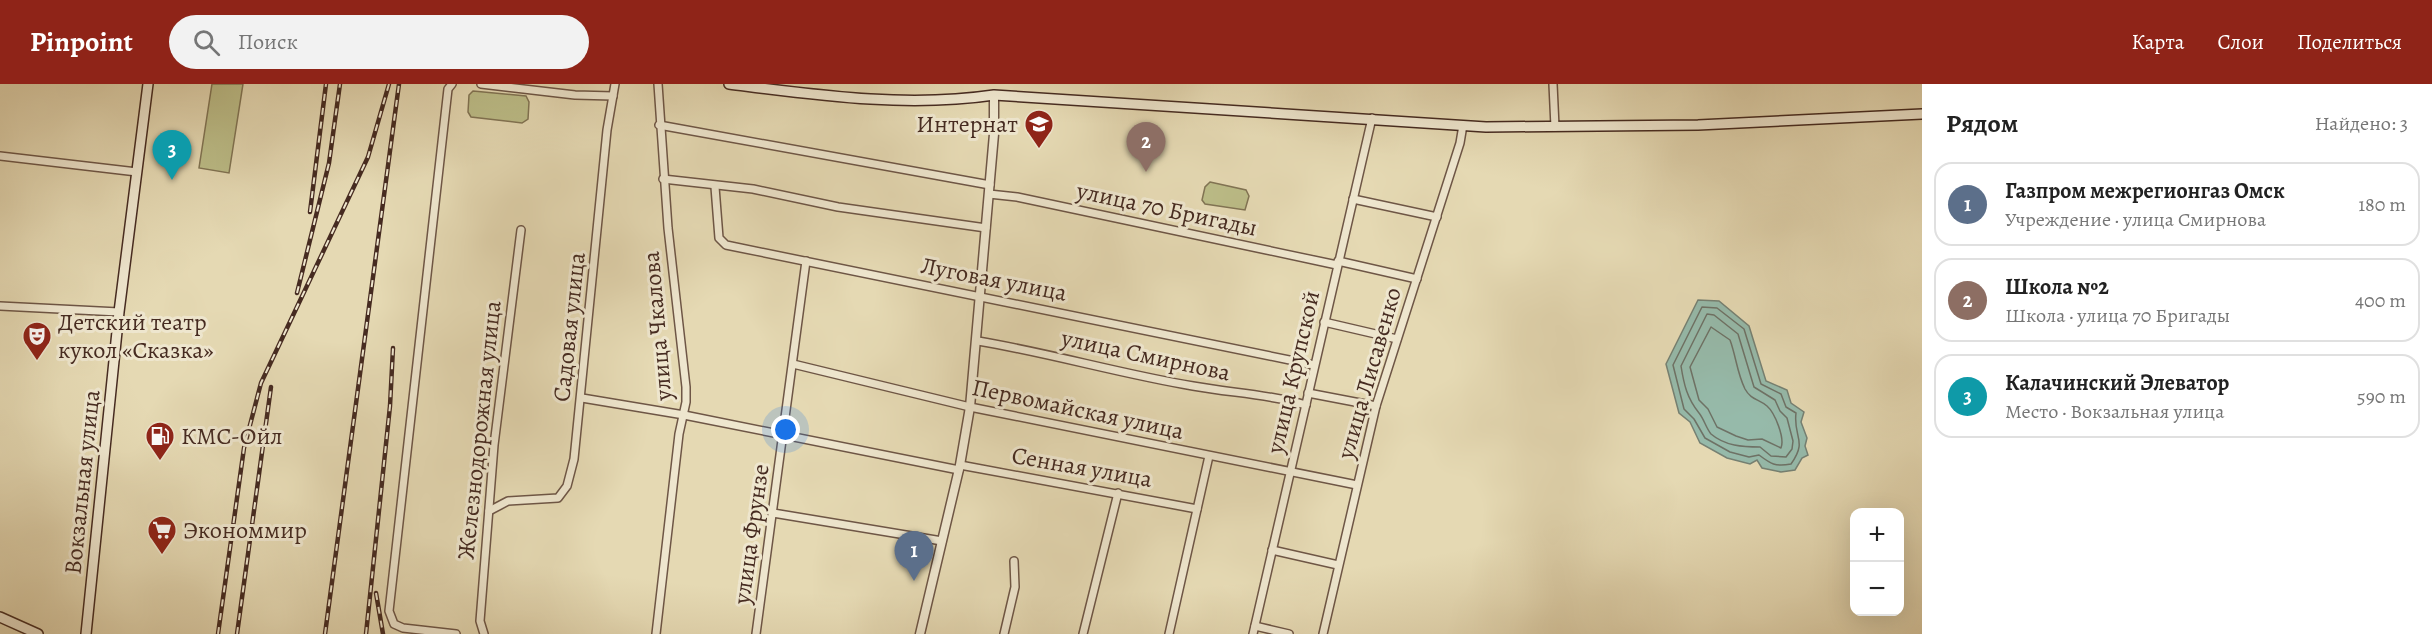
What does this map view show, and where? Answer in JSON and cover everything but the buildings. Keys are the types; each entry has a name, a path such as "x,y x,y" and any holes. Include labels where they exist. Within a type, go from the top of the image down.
{"main road":[{"name":"Вокзальная улица","path":"86,634 119,312 148,84"},
{"path":"729,84 936,102 994,94 1463,125 1555,127 1698,125 1922,114"},
{"path":"994,94 999,84"},
{"path":"0,617 38,634"}],"street":[{"path":"452,84 448,89 389,611 394,624 404,628 456,634"},
{"path":"481,84 575,95 613,96"},
{"name":"Садовая улица","path":"489,511 508,501 551,500 563,494 574,459 582,398 607,130 615,84"},
{"name":"улица Чкалова","path":"656,634 686,387 663,179 658,84"},
{"path":"1552,84 1555,127"},
{"path":"920,634 959,468 970,407 978,341 994,94"},
{"name":"улица Крупской","path":"1254,630 1372,118"},
{"name":"улица 70 Бригады","path":"659,125 989,190 1417,279"},
{"name":"улица Лисавенко","path":"1323,634 1377,406 1460,143 1463,125"},
{"path":"0,156 137,172"},
{"path":"663,179 715,187 753,189 838,207 986,228"},
{"name":"Луговая улица","path":"715,187 722,243 1314,365"},
{"path":"1353,199 1437,217"},
{"name":"Железнодорожная улица","path":"484,634 480,621 494,445 521,230"},
{"name":"улица Фрунзе","path":"756,634 806,261"},
{"path":"0,306 119,312"},
{"path":"1324,322 1397,339"},
{"name":"улица Смирнова","path":"978,341 1196,387 1243,395 1275,396 1306,405"},
{"name":"Первомайская улица","path":"793,364 970,407 1357,485"},
{"path":"1308,393 1377,406"},
{"name":"Сенная улица","path":"582,398 684,415 959,468 1118,493 1197,509"},
{"path":"1168,634 1209,456"},
{"path":"1083,634 1118,493"},
{"path":"773,513 942,541"},
{"path":"1272,550 1338,564"},
{"path":"1004,634 1015,587 1014,561"},
{"path":"1254,630 1289,634"}],"green space":[{"path":"212,84 243,84 229,173 199,168"},
{"path":"473,91 526,96 529,102 528,119 522,123 471,117 468,112 469,95"},
{"path":"1210,182 1246,190 1249,196 1245,210 1205,204 1202,200 1205,187"}],"water":[{"path":"1698,300 1719,301 1749,326 1766,381 1787,390 1791,403 1804,412 1801,422 1807,438 1805,446 1808,455 1802,458 1795,470 1781,472 1762,468 1757,460 1750,464 1727,458 1700,443 1690,422 1679,413 1666,364"}],"railway":[{"path":"310,212 326,84"},
{"path":"297,293 329,163 340,84"},
{"path":"218,634 244,448 261,383 368,157 389,84"},
{"path":"325,634 399,84"},
{"path":"366,634 390,406 393,348"},
{"path":"237,634 271,387"},
{"path":"376,593 383,634"}],"place":[{"name":"Интернат","path":"1039,150"},
{"name":"Школа №2","path":"1146,172"},
{"name":"Калачинский Элеватор","path":"172,180"},
{"name":"Детский театр кукол «Сказка»","path":"37,362"},
{"name":"КМС-Ойл","path":"160,462"},
{"name":"Экономмир","path":"162,556"},
{"name":"Газпром межрегионгаз Омск","path":"914,581"}]}
